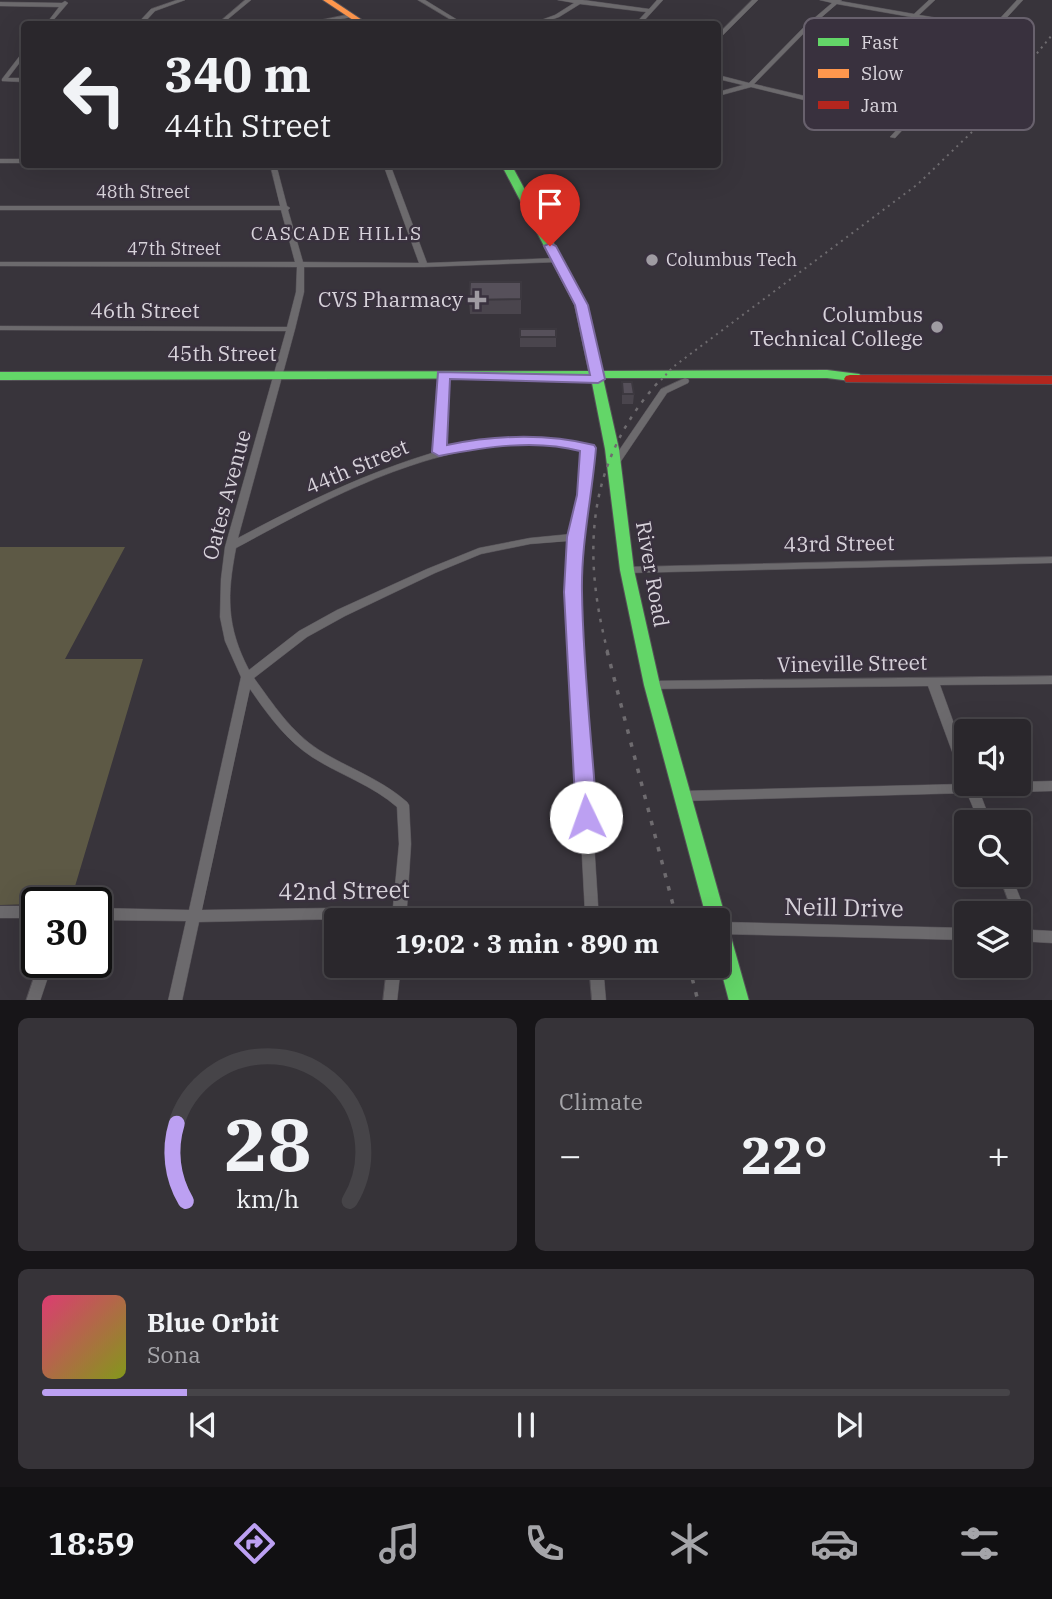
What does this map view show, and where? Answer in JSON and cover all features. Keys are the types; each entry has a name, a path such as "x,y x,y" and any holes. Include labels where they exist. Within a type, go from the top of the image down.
{"main road":[{"path":"327,0 359,21"},
{"name":"River Road","path":"508,168 581,305 614,466 627,570 652,685 715,908"},
{"name":"45th Street","path":"0,376 597,376 827,373 859,378"},
{"name":"45th Street","path":"597,376 685,381 830,381 859,378 1052,380"},
{"name":"River Road","path":"730,964 739,1000"}],"street":[{"path":"143,21 153,10 182,0"},
{"path":"223,21 248,0"},
{"path":"421,0 456,21"},
{"path":"561,0 650,11"},
{"path":"641,21 660,0"},
{"path":"721,34 755,0"},
{"path":"823,0 933,18"},
{"path":"914,18 932,0"},
{"path":"1003,18 1020,0"},
{"path":"544,21 581,1"},
{"path":"820,18 838,1"},
{"path":"0,4 65,3"},
{"path":"50,21 65,3"},
{"path":"322,21 351,16"},
{"path":"721,93 750,85 804,33"},
{"path":"21,58 4,80 21,80"},
{"path":"721,78 804,98"},
{"path":"893,137 899,130"},
{"path":"0,161 21,161"},
{"name":"Oates Avenue","path":"274,168 297,258 302,266 299,297 230,547 225,582 226,620 234,651 247,677 276,717 314,753 386,789 403,805 405,844 400,908"},
{"path":"388,168 424,265"},
{"name":"48th Street","path":"0,208 286,208"},
{"name":"47th Street","path":"0,264 302,266 557,260"},
{"name":"46th Street","path":"0,328 291,329"},
{"path":"439,452 443,375"},
{"path":"614,466 664,391 685,381"},
{"name":"44th Street","path":"230,547 282,519 360,483 439,452 478,443 517,441 564,442 588,448 584,495 575,537"},
{"path":"175,1000 247,677 303,634 341,612 479,551 530,541 575,537 573,592 591,908"},
{"name":"43rd Street","path":"627,570 1052,560"},
{"name":"Vineville Street","path":"652,685 1052,680"},
{"path":"933,683 954,740"},
{"path":"1031,786 1052,786"},
{"path":"682,796 954,787"},
{"path":"0,912 21,912"},
{"name":"42nd Street","path":"112,914 324,916"},
{"name":"Neill Drive","path":"730,928 954,934"},
{"path":"1031,936 1052,937"},
{"path":"33,1000 41,978"},
{"path":"390,1000 393,978"},
{"path":"597,978 599,1000"}],"shaded area":[{"path":"0,547 125,547 65,659 143,659 75,887 21,887 21,904 0,905"}],"building":[{"path":"470,282 521,282 521,299 469,300"},
{"path":"520,329 556,329 556,337 520,337"},
{"path":"622,382 632,382 634,394 623,394"}],"railway":[{"path":"1034,57 1052,35"},
{"path":"661,380 673,367 918,184 974,130"},
{"path":"608,653 594,578 593,542 597,507 605,473 618,441 637,409 662,378"},
{"path":"607,651 674,908"},
{"path":"692,978 698,1000"}],"traffic: fast":[{"path":"508,168 581,305 612,449 627,570 652,685 739,1000"},
{"path":"0,376 827,374 859,378"}],"traffic: slow":[{"path":"327,0 359,21"}],"traffic: jam":[{"path":"850,379 1052,380"}],"place":[{"name":"Columbus Tech","path":"652,260"},
{"name":"CVS Pharmacy","path":"477,300"},
{"name":"Columbus Technical College","path":"937,327"}],"district":[{"name":"CASCADE HILLS","path":"337,233"}],"route":[{"path":"550,246 581,305 598,379 443,375 439,452 478,443 517,441 564,442 588,448 584,495 575,537 573,592 586,817"}]}
